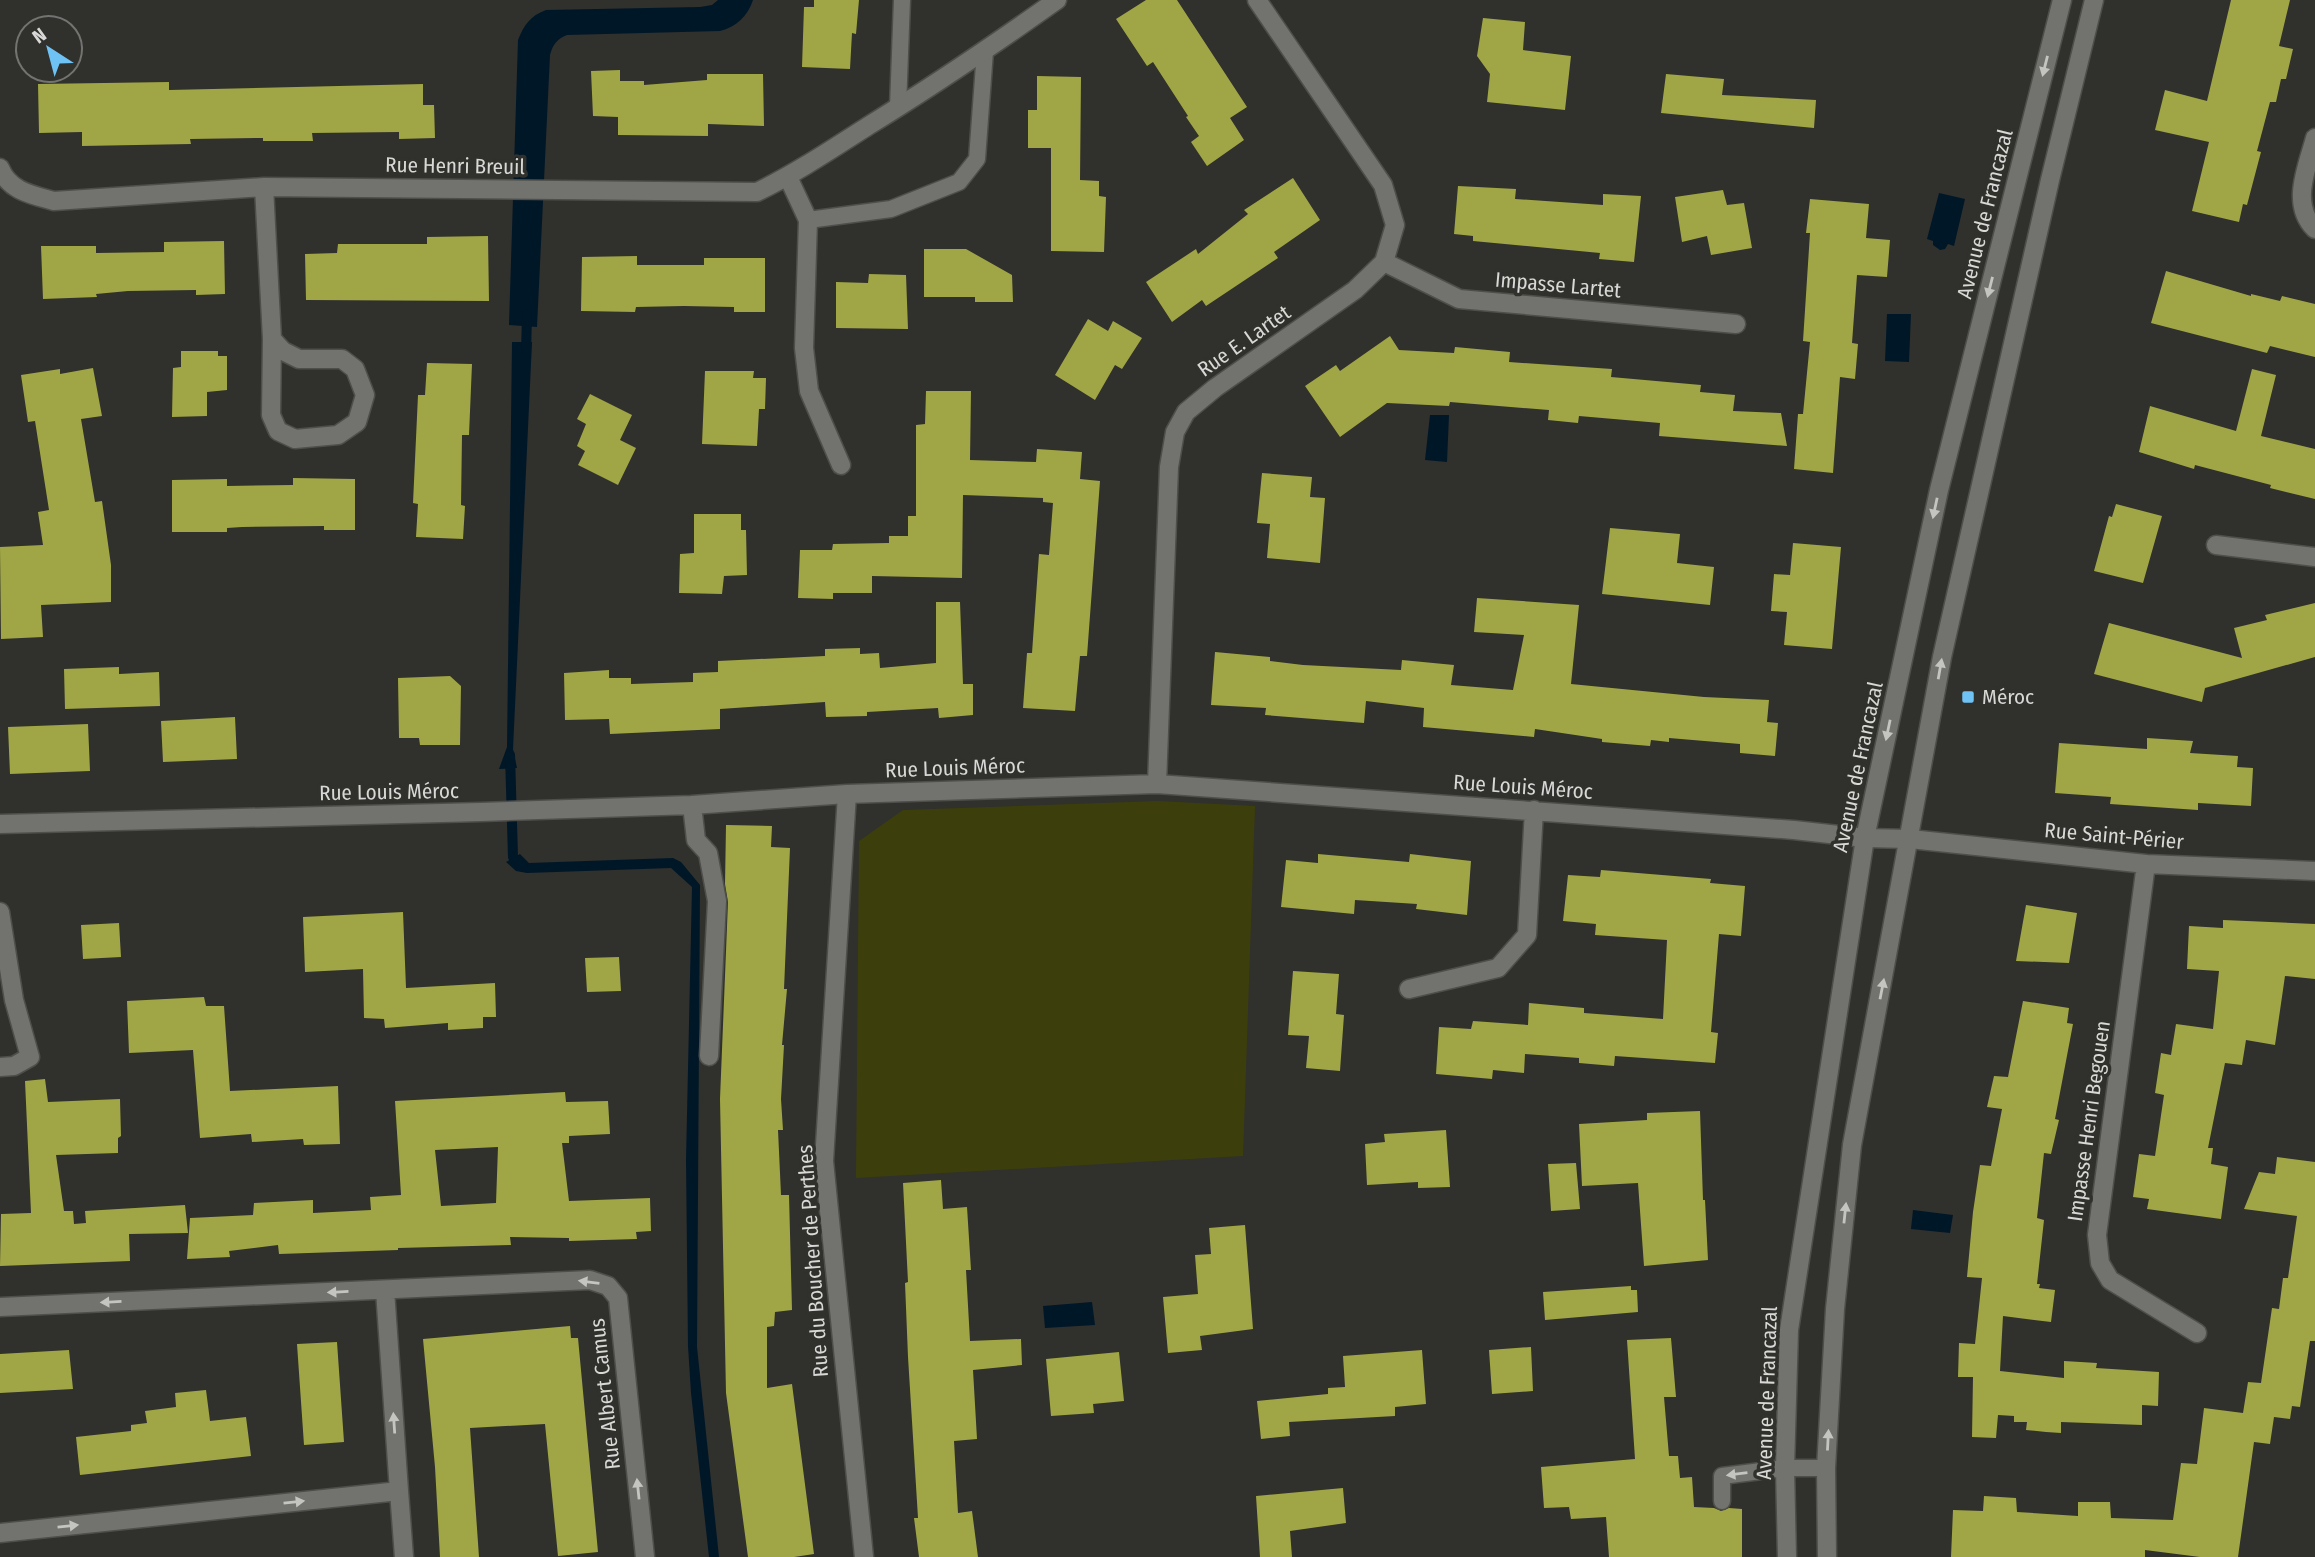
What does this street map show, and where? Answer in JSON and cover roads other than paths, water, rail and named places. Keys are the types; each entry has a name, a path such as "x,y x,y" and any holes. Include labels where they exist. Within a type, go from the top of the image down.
{"street":[{"name":"Rue Henri Breuil","path":"0,168 4,178 24,193 54,201 264,187 757,192 788,177 898,107 985,51 1057,0"},
{"name":"Rue E. Lartet","path":"1157,784 1169,467 1175,432 1186,412 1215,388 1355,290 1384,262 1395,225 1382,185 1257,0"},
{"name":"Avenue de Francazal","path":"1787,1557 1785,1468 1789,1330 1865,838 1939,490 2062,0"},
{"path":"1827,1557 1826,1468 1835,1309 1852,1145 1942,657 2050,180 2094,0"},
{"path":"2315,138 2300,192 2306,220 2315,229"},
{"path":"788,177 808,220 804,348 808,391 841,466"},
{"path":"264,187 272,339 271,415 278,431 295,439 338,435 357,422 365,395 355,369 342,359 299,359 283,351 272,339"},
{"name":"Impasse Lartet","path":"1384,262 1458,299 1736,324"},
{"path":"2216,545 2315,557"},
{"name":"Rue Louis Méroc","path":"0,824 692,805 848,794 1157,784 1534,810 1865,838 1910,839"},
{"name":"Rue du Boucher de Perthes","path":"848,794 824,1161 864,1557"},
{"path":"692,805 696,841 708,853 717,901 709,1056"},
{"path":"1409,989 1498,968 1527,935 1534,810"},
{"name":"Rue Saint-Périer","path":"1910,839 2146,864 2315,871"},
{"name":"Impasse Henri Begouen","path":"2146,864 2097,1235 2099,1254 2100,1263 2110,1280 2197,1333"},
{"path":"0,912 15,1000 30,1057 14,1066 0,1067"},
{"name":"Rue Albert Camus","path":"0,1307 590,1280 608,1286 618,1298 645,1557"},
{"path":"385,1290 404,1557"},
{"path":"0,1533 399,1491"}],"lane":[{"path":"898,107 902,0"},
{"path":"808,220 891,209 959,182 977,159 985,51"},
{"path":"1722,1502 1722,1476 1785,1468 1826,1468"}],"water":[{"path":"718,0 753,0 741,20 720,31 567,35 554,45 550,55 537,327 509,325 518,40 525,25 546,10 700,7 712,5"},
{"path":"1939,193 1965,199 1954,246 1948,244 1945,249 1940,250 1933,245 1933,241 1927,239"},
{"path":"1887,314 1911,314 1909,362 1885,361"},
{"path":"512,342 532,342 513,749 517,768 499,769 507,747"},
{"path":"1430,415 1449,415 1447,462 1425,460"},
{"path":"520,854 529,863 673,858 681,862 700,885 697,1347 719,1557 709,1557 688,1346 686,1160 692,887 671,868 527,873 516,871 506,862"},
{"path":"1913,1210 1953,1215 1950,1233 1911,1229"},
{"path":"1092,1302 1095,1325 1045,1328 1043,1306"}],"waterway":[{"path":"526,354 527,314"},
{"path":"510,755 513,857 523,867"}],"place":[{"name":"Méroc","path":"1968,697"}]}
